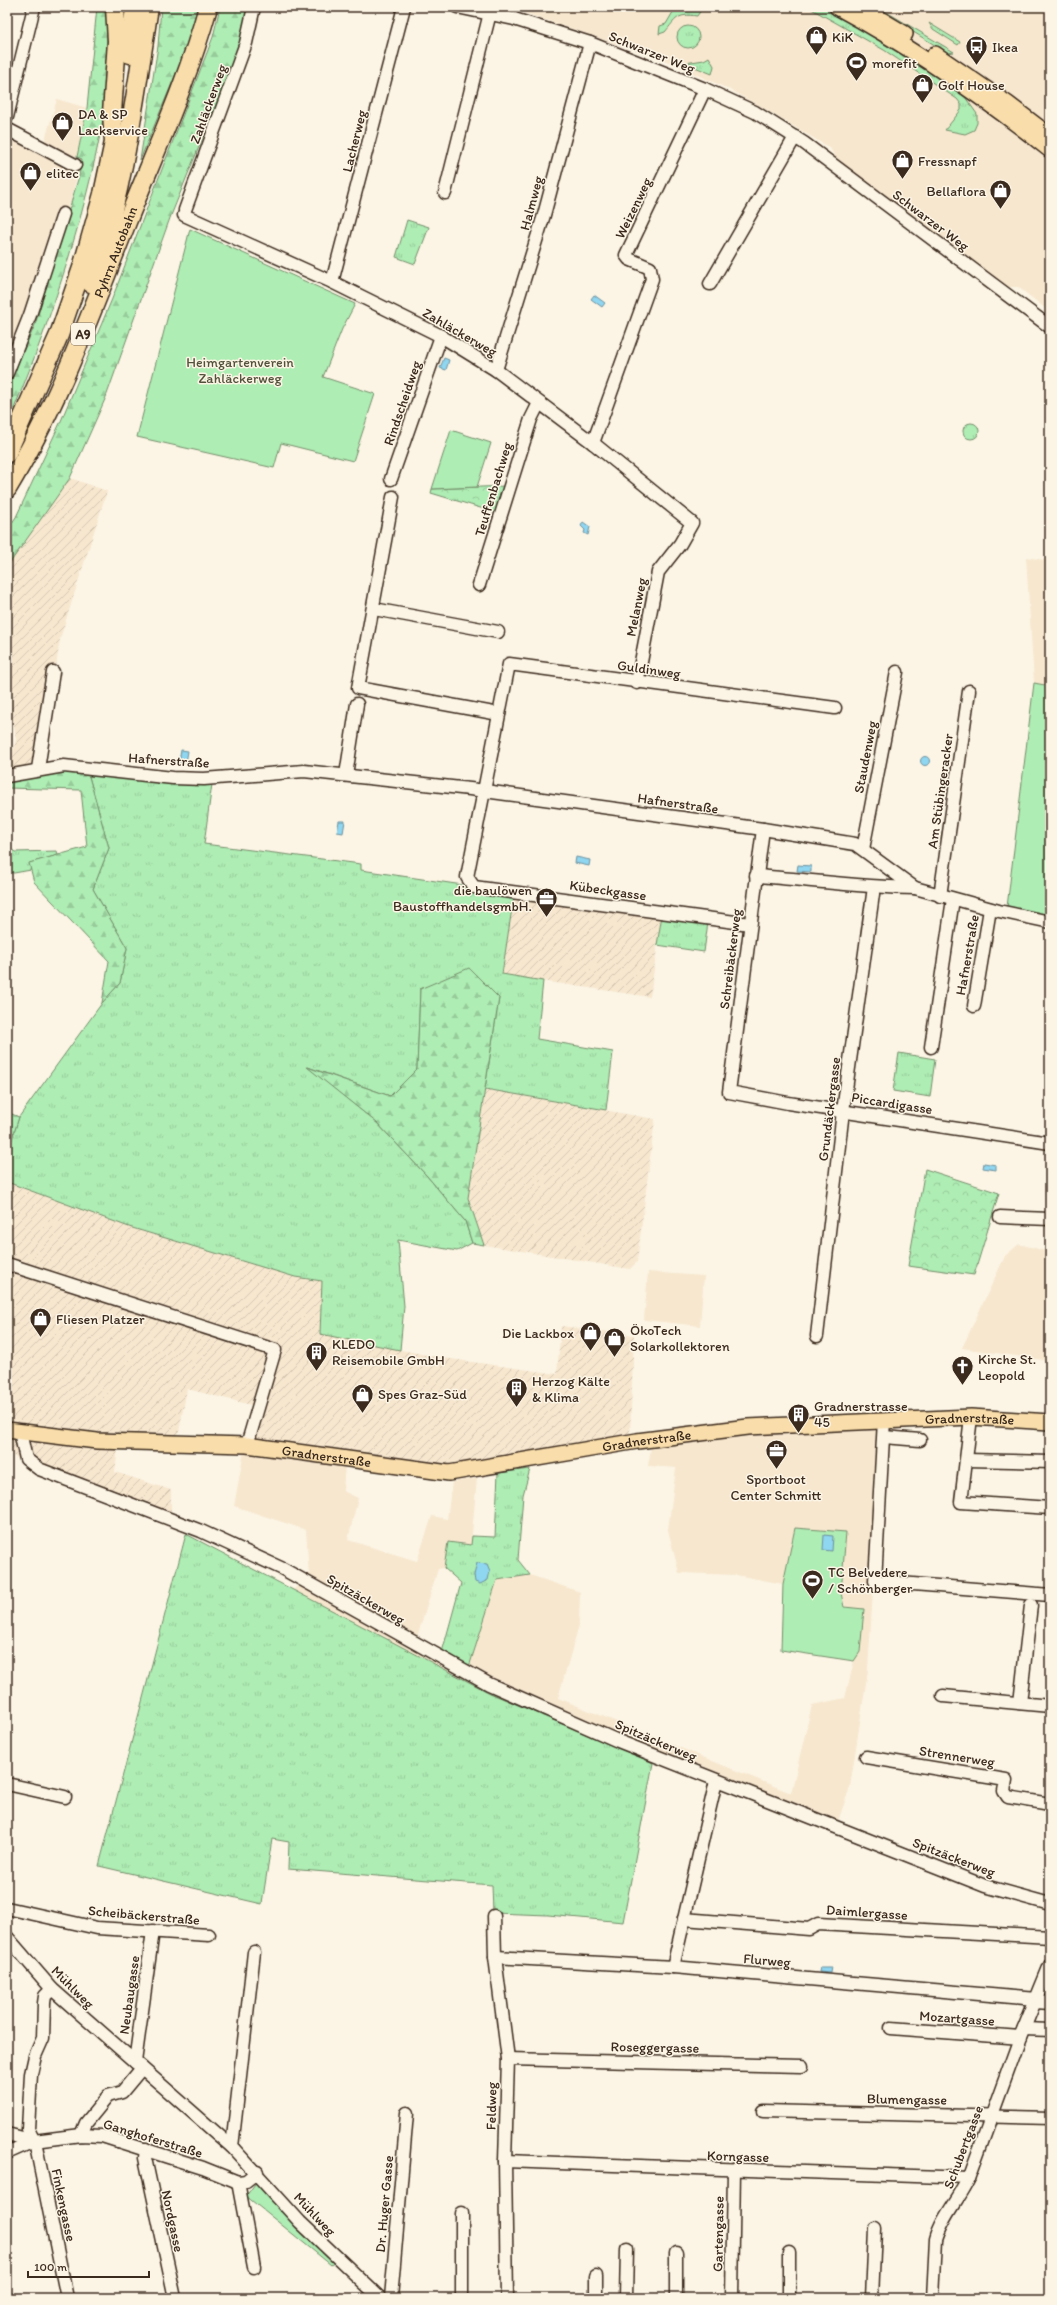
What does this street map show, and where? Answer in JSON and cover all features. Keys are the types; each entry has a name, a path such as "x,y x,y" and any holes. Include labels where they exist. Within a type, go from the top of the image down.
{"highway":[{"name":"Pyhrn Autobahn","path":"7,453 59,335 82,268 103,194 114,142 112,113 117,41 115,7"},
{"path":"114,142 123,106 135,7"},
{"path":"7,488 52,387 96,268 111,215 131,120 149,7"},
{"name":"Pyhrn Autobahn","path":"7,488 31,450 62,384 187,68 208,7"}],"main road":[{"path":"837,7 946,73 1002,112 1050,150"},
{"path":"860,7 953,65 1050,136"},
{"name":"Gradnerstraße","path":"14,1431 97,1441 247,1445 449,1473 694,1433 748,1427 971,1417 1050,1422"}],"street":[{"path":"7,117 34,7"},
{"name":"Zahläckerweg","path":"254,7 246,43 184,212 332,282 441,336 496,370 593,443 692,523"},
{"name":"Lacherweg","path":"332,282 404,7"},
{"name":"Schwarzer Weg","path":"457,7 490,13 590,43 705,89 755,112 795,138 1050,327"},
{"path":"445,193 490,13"},
{"name":"Halmweg","path":"496,370 544,215 590,43"},
{"name":"Weizenweg","path":"593,443 652,279 650,268 626,255 705,89"},
{"path":"7,129 75,165"},
{"path":"710,284 795,138"},
{"path":"7,373 30,315 63,214"},
{"name":"Rindscheidweg","path":"391,479 441,336"},
{"name":"Teuffenbachweg","path":"479,585 531,419 539,403"},
{"path":"393,497 374,609 358,688 499,714"},
{"name":"Melanweg","path":"637,683 658,572 680,544 692,523"},
{"path":"374,609 498,632"},
{"name":"Guldinweg","path":"467,877 509,664 637,683 835,708"},
{"path":"38,769 53,672"},
{"name":"Staudenweg","path":"863,849 896,672"},
{"name":"Am Stübingeracker","path":"940,896 969,691"},
{"path":"346,775 357,704"},
{"name":"Hafnerstraße","path":"7,776 38,769 64,766 173,778 204,779 304,771 484,792 763,829 854,844 863,849 914,888 990,909 1050,922"},
{"name":"Schreibäckerweg","path":"729,1092 763,829"},
{"path":"756,876 829,881 874,887 914,888"},
{"name":"Kübeckgasse","path":"467,877 474,887 750,924"},
{"name":"Grundäckergasse","path":"817,1336 843,1111 874,887"},
{"path":"931,1047 953,899"},
{"name":"Hafnerstraße","path":"974,1006 990,909"},
{"name":"Piccardigasse","path":"729,1092 1050,1143"},
{"path":"1000,1217 1050,1219"},
{"path":"7,1264 275,1350 247,1445"},
{"path":"971,1417 961,1502 1050,1508"},
{"path":"884,1420 875,1581 1050,1596"},
{"name":"Spitzäckerweg","path":"14,1431 26,1460 38,1468 201,1531 269,1563 492,1685 716,1781 985,1886 1050,1904"},
{"path":"884,1437 920,1440"},
{"path":"967,1460 1050,1462"},
{"path":"1020,1703 1031,1605"},
{"path":"943,1696 1050,1706"},
{"name":"Strennerweg","path":"866,1757 1006,1780 1004,1791 1008,1797 1050,1804"},
{"path":"673,1967 716,1781"},
{"path":"7,1784 65,1797"},
{"name":"Scheibäckerstraße","path":"7,1908 97,1928 209,1935"},
{"name":"Feldweg","path":"494,1916 495,1957 508,2059 505,2161 507,2298"},
{"name":"Daimlergasse","path":"684,1919 809,1929 818,1924 1050,1937"},
{"name":"Neubaugasse","path":"138,2065 153,1931"},
{"name":"Mühlweg","path":"7,1937 52,1989 232,2147 257,2172 300,2222 380,2298"},
{"path":"232,2147 254,1952"},
{"name":"Flurweg","path":"495,1957 673,1967 1036,2000 1050,2003"},
{"name":"Schubertgasse","path":"933,2298 936,2239 938,2230 961,2195 969,2178 1022,2033 1050,1965"},
{"path":"7,2153 34,2141 28,2129 31,2074 33,2064 43,2038 45,1996 52,1989"},
{"name":"Mozartgasse","path":"891,2028 1022,2033"},
{"path":"1022,2033 1050,2030"},
{"name":"Roseggergasse","path":"508,2059 802,2066"},
{"path":"81,2135 86,2123 108,2096 122,2092 138,2065"},
{"name":"Blumengasse","path":"763,2111 1050,2118"},
{"name":"Dr. Huger Gasse","path":"391,2298 407,2113"},
{"name":"Ganghoferstraße","path":"7,2134 34,2141 81,2135 107,2137 146,2149 238,2182"},
{"name":"Finkengasse","path":"34,2141 67,2298"},
{"name":"Nordgasse","path":"146,2149 145,2158 175,2298"},
{"name":"Korngasse","path":"505,2161 969,2178"},
{"name":"Gartengasse","path":"732,2298 734,2170"},
{"path":"254,2267 238,2182 246,2182 257,2172"},
{"path":"462,2213 462,2298"},
{"path":"872,2298 875,2229"},
{"path":"626,2298 627,2249"},
{"path":"676,2253 676,2298"},
{"path":"789,2253 789,2298"},
{"path":"596,2276 596,2298"}],"shaded area":[{"path":"507,7 1050,7 1050,312 1018,287 1002,287 836,159 830,148 763,108 726,88 666,61"},
{"path":"57,99 87,108 77,157 82,158 35,325 7,388 7,164 18,133 44,143"},
{"path":"70,478 107,491 60,639 50,710 39,760 22,768 9,769 16,739 11,709 7,708 7,567"},
{"path":"1026,557 1050,561 1050,686 1034,683"},
{"path":"514,895 662,915 650,997 502,975"},
{"path":"485,1089 655,1119 637,1262 630,1269 484,1245 468,1198"},
{"path":"7,1131 14,1133 7,1153"},
{"path":"7,1182 129,1227 295,1277 322,1281 320,1334 437,1357 557,1374 561,1326 634,1335 630,1435 441,1466 246,1441 255,1406 187,1389 178,1437 120,1434 115,1472 171,1490 171,1525 23,1465 19,1459 13,1456 7,1427"},
{"path":"1019,1244 1050,1252 1050,1361 962,1348 1005,1256"},
{"path":"648,1272 704,1276 700,1326 644,1320"},
{"path":"888,1411 884,1420 868,1670 850,1787 836,1827 655,1756 653,1763 490,1693 293,1590 309,1575 306,1530 234,1506 244,1451 345,1465 343,1491 358,1498 348,1540 417,1561 432,1516 447,1519 452,1482 477,1478 471,1545 448,1542 444,1568 438,1569 416,1641 468,1670 497,1580 530,1575 580,1592 579,1625 558,1698 791,1793 812,1705 845,1698 854,1661 860,1652 841,1593 846,1533 795,1528 783,1584 736,1575 679,1573 668,1530 676,1468 648,1466 654,1430 726,1420"}],"green space":[{"path":"97,7 106,7 107,63 105,106 95,157 86,196 63,275 36,352 7,425 7,388 35,325 79,176 82,159 77,157 87,108"},
{"path":"161,7 199,7 190,40 140,160 158,46"},
{"path":"220,7 250,7 244,36 170,218 106,397 70,478 7,567 7,530 16,517 61,421 112,299 213,37"},
{"path":"676,7 703,7 697,16 681,16 675,20 665,32 659,34 660,26 666,24"},
{"path":"808,7 826,7 888,42 965,97 977,114 977,123 974,130 965,134 945,130 961,110 961,104 957,99 884,50"},
{"path":"872,7 878,7 954,52 948,53"},
{"path":"929,23 960,42 958,45 933,29"},
{"path":"688,26 696,29 699,37 696,45 688,48 680,45 677,37 680,29"},
{"path":"709,57 714,66 712,74 685,63 704,60"},
{"path":"407,220 429,227 415,264 396,257"},
{"name":"Heimgartenverein Zahläckerweg","path":"190,229 355,304 342,329 323,377 375,394 353,461 281,443 274,468 137,437"},
{"path":"968,423 974,423 979,428 977,437 974,439 968,439 963,434 963,428"},
{"path":"451,430 491,443 477,487 432,489"},
{"path":"506,486 497,513 431,493 432,489"},
{"path":"1034,683 1050,686 1050,917 1007,907"},
{"path":"52,771 88,773 109,848 93,889 127,948 120,983 102,1003 109,961 34,882 29,863 87,847 81,790 7,788 7,780"},
{"path":"88,773 212,784 204,844 361,864 361,870 463,885 467,890 514,895 502,974 543,981 537,1039 613,1052 606,1110 485,1089 499,998 420,989 417,1069 390,1096 308,1067 377,1123 427,1176 465,1221 472,1243 457,1251 398,1240 404,1306 400,1350 320,1334 322,1281 295,1277 129,1227 7,1182 7,1154 19,1117 102,1003 120,983 127,948 93,889 109,848"},
{"path":"7,846 15,852 57,851 58,855 30,863 31,870 14,873 7,872"},
{"path":"662,915 708,922 704,952 657,945"},
{"path":"469,968 499,998 468,1198 484,1245 472,1243 465,1221 427,1176 377,1123 307,1067 390,1096 417,1069 420,989"},
{"path":"899,1053 935,1059 930,1097 893,1091"},
{"path":"7,1112 19,1117 14,1133 7,1131"},
{"path":"925,1169 999,1193 974,1275 908,1266"},
{"path":"530,1469 523,1495 518,1560 530,1575 497,1580 468,1670 441,1656 461,1583 444,1568 448,1542 471,1545 472,1536 495,1537 498,1473"},
{"name":"TC Belvedere / Schönberger","path":"795,1528 846,1532 841,1593 844,1607 864,1609 860,1652 854,1661 781,1650 783,1584"},
{"path":"186,1534 490,1693 653,1763 623,1922 548,1915 493,1913 492,1885 288,1869 289,1842 272,1839 262,1904 99,1866"},
{"path":"258,2180 335,2262 331,2265 246,2196"}],"water":[{"path":"594,295 605,303 602,307 591,299"},
{"path":"444,358 449,360 446,370 440,368"},
{"path":"583,522 590,527 588,535 584,533 585,530 581,526"},
{"path":"181,750 188,751 186,763 179,762"},
{"path":"925,756 930,761 925,766 920,761"},
{"path":"339,821 345,821 343,833 337,832"},
{"path":"576,857 590,860 589,866 575,863"},
{"path":"798,865 811,866 811,872 797,871"},
{"path":"984,1163 996,1165 996,1170 983,1168"},
{"path":"824,1535 833,1536 832,1551 823,1550"},
{"path":"477,1563 487,1564 490,1571 488,1580 480,1584 475,1582 474,1575"},
{"path":"820,1967 831,1967 830,1973 819,1972"}],"place":[{"name":"KiK","path":"817,56"},
{"name":"Ikea","path":"977,66"},
{"name":"morefit","path":"857,82"},
{"name":"Golf House","path":"922,104"},
{"name":"DA & SP Lackservice","path":"62,142"},
{"name":"Fressnapf","path":"902,180"},
{"name":"elitec","path":"31,192"},
{"name":"Bellaflora","path":"1001,210"},
{"name":"die baulöwen BaustoffhandelsgmbH.","path":"547,918"},
{"name":"Fliesen Platzer","path":"41,1338"},
{"name":"Die Lackbox","path":"590,1352"},
{"name":"ÖkoTech Solarkollektoren","path":"615,1358"},
{"name":"KLEDO Reisemobile GmbH","path":"316,1372"},
{"name":"Kirche St. Leopold","path":"963,1386"},
{"name":"Herzog Kälte & Klima","path":"517,1408"},
{"name":"Spes Graz-Süd","path":"363,1414"},
{"name":"Gradnerstrasse 45","path":"798,1434"},
{"name":"Sportboot Center Schmitt","path":"776,1470"},
{"name":"TC Belvedere / Schönberger","path":"812,1600"}]}
